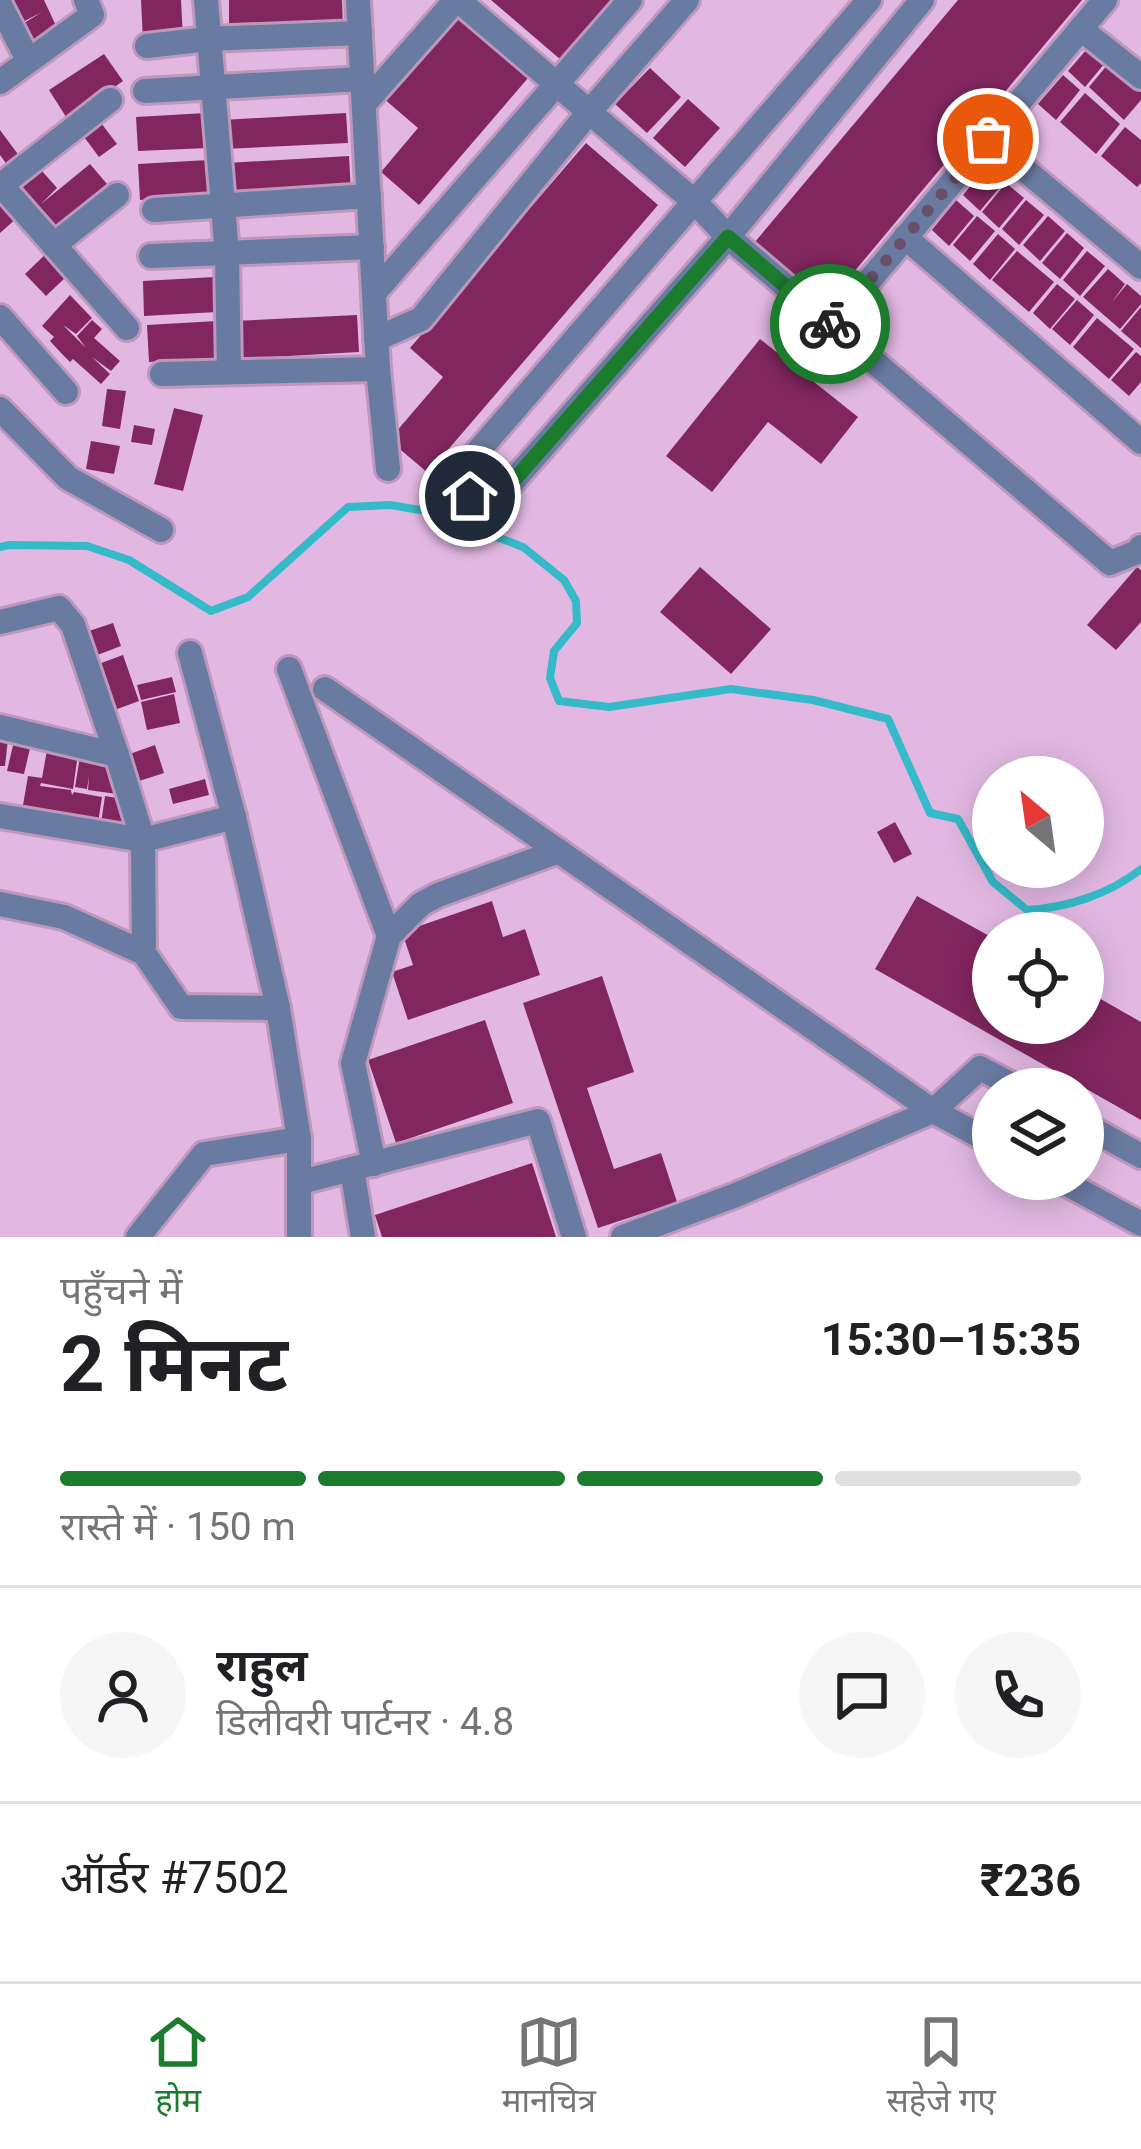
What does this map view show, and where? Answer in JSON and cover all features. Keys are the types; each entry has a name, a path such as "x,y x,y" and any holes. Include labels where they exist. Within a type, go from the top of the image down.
{"street":[{"path":"0,82 92,15 86,0"},
{"path":"206,0 227,254 229,372"},
{"path":"358,0 376,339 388,469"},
{"path":"146,91 363,91 457,0 1110,563 1141,547"},
{"path":"374,293 630,0"},
{"path":"376,339 421,319 687,0"},
{"path":"869,0 447,487 493,504 728,237 922,0"},
{"path":"832,325 1105,0"},
{"path":"0,4 28,60"},
{"path":"1081,28 1141,77"},
{"path":"147,46 360,33"},
{"path":"110,100 0,186 127,328"},
{"path":"988,139 1141,267"},
{"path":"54,245 117,195"},
{"path":"154,210 368,196"},
{"path":"905,237 1141,442"},
{"path":"151,256 371,248"},
{"path":"0,317 66,392"},
{"path":"162,374 378,369"},
{"path":"0,410 68,478 161,530"},
{"path":"0,622 59,608 73,625 143,840 144,952"},
{"path":"190,653 278,1008 299,1139 299,1237"},
{"path":"290,669 389,936"},
{"path":"325,689 933,1111 972,1132"},
{"path":"0,727 117,755"},
{"path":"0,815 143,840 234,817"},
{"path":"363,1237 363,1166 353,1063 389,936 438,895 559,851"},
{"path":"0,904 64,917 144,952 181,1007 278,1008"},
{"path":"622,1237 736,1196 933,1111 972,1074"},
{"path":"301,1183 538,1121 574,1237"},
{"path":"1104,1136 1141,1156"},
{"path":"138,1237 204,1154 299,1139"},
{"path":"1097,1200 1141,1224"}],"building":[{"path":"5,0 44,0 58,30 32,45 21,25 42,12 17,25"},
{"path":"141,0 181,0 183,39 143,41"},
{"path":"229,0 342,0 343,27 229,32"},
{"path":"491,0 612,0 561,60"},
{"path":"958,0 1082,0 822,310 749,249"},
{"path":"454,15 528,78 419,205 381,172 418,128 383,98"},
{"path":"1093,42 1110,57 1085,87 1068,71"},
{"path":"104,54 123,81 68,120 49,90"},
{"path":"1113,58 1141,83 1141,100 1124,120 1089,87"},
{"path":"650,68 681,97 647,133 615,104"},
{"path":"1063,75 1080,90 1056,120 1038,104"},
{"path":"1085,93 1120,124 1096,154 1060,122"},
{"path":"688,99 720,128 685,167 653,138"},
{"path":"206,113 208,148 138,151 136,117"},
{"path":"346,113 348,143 224,149 223,120"},
{"path":"98,119 117,144 99,157 81,133"},
{"path":"1125,127 1141,140 1141,183 1137,187 1101,156"},
{"path":"0,130 20,157 8,166 0,155"},
{"path":"586,143 658,205 428,473 389,440 443,377 410,348"},
{"path":"349,156 351,193 229,199 227,163"},
{"path":"208,160 209,196 140,200 138,164"},
{"path":"90,164 107,184 50,230 17,192 42,171 57,188 41,204"},
{"path":"987,166 1005,181 980,211 963,195"},
{"path":"1006,183 1024,198 999,228 982,212"},
{"path":"956,200 974,216 949,246 932,230"},
{"path":"1026,200 1044,215 1019,245 1002,229"},
{"path":"0,203 18,217 0,233"},
{"path":"977,216 995,231 970,261 953,245"},
{"path":"1048,216 1065,231 1040,261 1023,245"},
{"path":"1067,233 1084,248 1060,279 1042,263"},
{"path":"998,234 1015,249 990,280 973,264"},
{"path":"51,249 68,275 46,296 25,274"},
{"path":"1017,251 1054,282 1029,312 992,280"},
{"path":"1087,251 1105,266 1080,296 1063,280"},
{"path":"1108,269 1125,284 1112,302 1127,284 1141,296 1141,304 1120,329 1083,297"},
{"path":"215,277 217,312 144,316 143,281"},
{"path":"1057,284 1075,299 1050,329 1033,313"},
{"path":"70,295 92,318 76,334 63,325 86,348 77,336 92,320 102,329 94,338 120,361 111,371 92,357 110,374 101,384 73,359 70,362 42,326"},
{"path":"1077,300 1094,315 1070,345 1052,329"},
{"path":"1141,307 1141,348 1121,331"},
{"path":"357,315 359,352 236,359 234,321"},
{"path":"1097,318 1134,349 1109,379 1073,347"},
{"path":"217,321 218,358 149,362 147,325"},
{"path":"760,339 858,417 821,464 768,422 712,492 666,456"},
{"path":"1136,352 1141,356 1141,382 1129,396 1111,380"},
{"path":"107,389 126,391 120,429 102,426"},
{"path":"174,408 203,415 183,491 154,484"},
{"path":"134,425 155,429 152,445 131,442"},
{"path":"91,441 120,446 114,474 86,469"},
{"path":"700,567 771,629 731,674 660,612"},
{"path":"1137,567 1141,570 1141,622 1116,650 1087,625"},
{"path":"113,623 121,646 92,657 83,633"},
{"path":"123,655 139,701 109,712 93,666"},
{"path":"172,677 176,692 141,700 137,685"},
{"path":"174,694 180,723 147,730 141,702"},
{"path":"0,738 8,739 5,766 0,766"},
{"path":"14,741 31,744 24,774 7,771"},
{"path":"155,745 164,773 133,783 124,756"},
{"path":"47,750 78,754 73,789 40,786 102,797 97,830 22,811 28,776 42,778"},
{"path":"80,757 120,766 124,795 88,790 89,776 87,789 75,787"},
{"path":"205,779 209,795 173,804 169,789"},
{"path":"105,796 130,800 136,836 100,830"},
{"path":"895,822 912,854 894,863 877,832"},
{"path":"917,896 972,926 972,1024 875,969"},
{"path":"492,901 503,937 525,929 540,975 408,1020 392,972 413,965 402,932"},
{"path":"602,976 634,1072 587,1088 614,1169 661,1153 677,1202 598,1228 523,1003"},
{"path":"1104,1001 1141,1022 1141,1120 1104,1099 1104,1068 1049,1068 1007,1044 1104,1044"},
{"path":"485,1020 513,1103 396,1143 368,1060"},
{"path":"532,1163 556,1237 382,1237 375,1215"}],"waterway":[{"path":"0,547 87,546 129,560 211,611 248,597 348,507 390,505 432,512 523,547 564,580 576,601 577,623 554,651 550,678 559,701 609,707 731,689 813,700 888,719 930,813 958,819 993,882 1027,910 1087,898 1141,869"}],"way so far":[{"path":"830,324 988,139"}],"route":[{"path":"470,496 493,504 728,237 830,324"}]}
